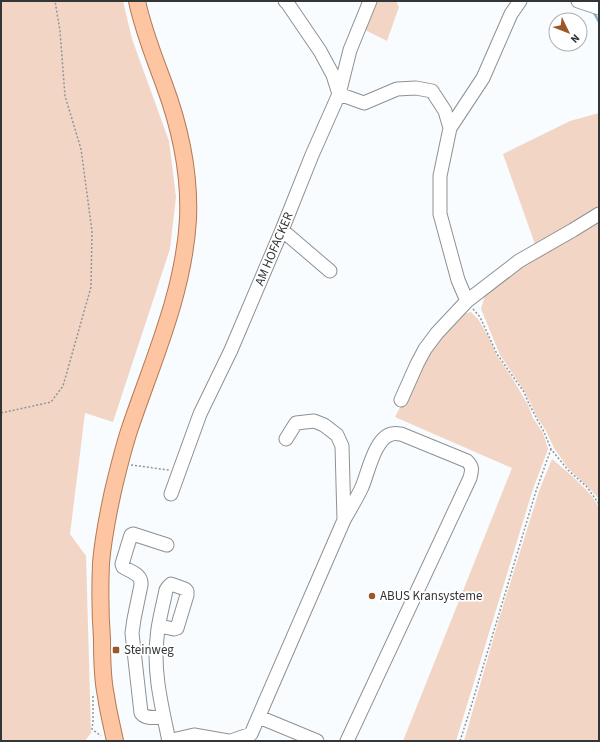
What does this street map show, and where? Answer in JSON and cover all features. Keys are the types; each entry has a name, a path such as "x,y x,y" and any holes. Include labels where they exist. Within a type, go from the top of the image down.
{"main road":[{"path":"108,739 100,606 101,561 107,516 129,429 150,372 180,277 188,217 188,195 180,134 136,1"}],"street":[{"path":"285,1 320,52 333,76 339,94 364,103 397,89 416,88 432,91 445,111 450,128"},
{"name":"AM HOFACKER","path":"171,494 200,414 231,350 339,94 350,50 370,1"},
{"path":"467,301 458,280 440,214 440,176 450,128 483,78 511,14 520,1"},
{"path":"578,1 599,8"},
{"path":"401,400 425,349 437,333 467,301 519,261 599,214"},
{"path":"282,230 330,271"},
{"path":"286,439 296,423 314,421 324,425 337,436 342,446 344,520"},
{"path":"232,741 251,734 344,520 362,486 374,452 387,436 392,434 401,434 467,461 471,465 472,469 470,478 347,741"},
{"path":"164,716 150,718 143,716 141,713 132,633 142,580 139,576 123,567 122,564 130,538 133,534 168,545"},
{"path":"159,626 156,637 157,682 169,741 194,735 228,741"},
{"path":"259,717 317,741"}],"path":[{"path":"1,413 51,402 63,386 91,287 92,231 81,150 65,96 60,30 55,1"},
{"path":"467,301 480,317 497,354 524,392 551,449 568,470 586,487 599,504"},
{"path":"460,741 536,491 551,449"},
{"path":"119,464 179,471"},
{"path":"93,694 92,729 108,739"}],"shaded area":[{"path":"1,1 123,1 132,39 169,141 176,197 170,249 113,422 85,413 70,534 86,556 91,733 85,741 1,741"},
{"path":"376,1 396,1 399,7 387,41 363,29"},
{"path":"599,113 599,210 536,247 503,154 570,121"},
{"path":"599,217 599,499 568,468 554,448 525,392 500,355 481,309 486,292 520,264"},
{"path":"471,312 478,319 497,356 528,405 533,418 543,433 548,449 533,489 456,741 403,741 512,468 395,417 427,355 440,334 463,314"},
{"path":"552,459 585,488 599,508 599,741 464,741 499,619 539,491"}],"waterway":[{"path":"593,11 599,22"}],"place":[{"name":"ABUS Kransysteme","path":"372,596"},
{"name":"Steinweg","path":"116,650"}]}
